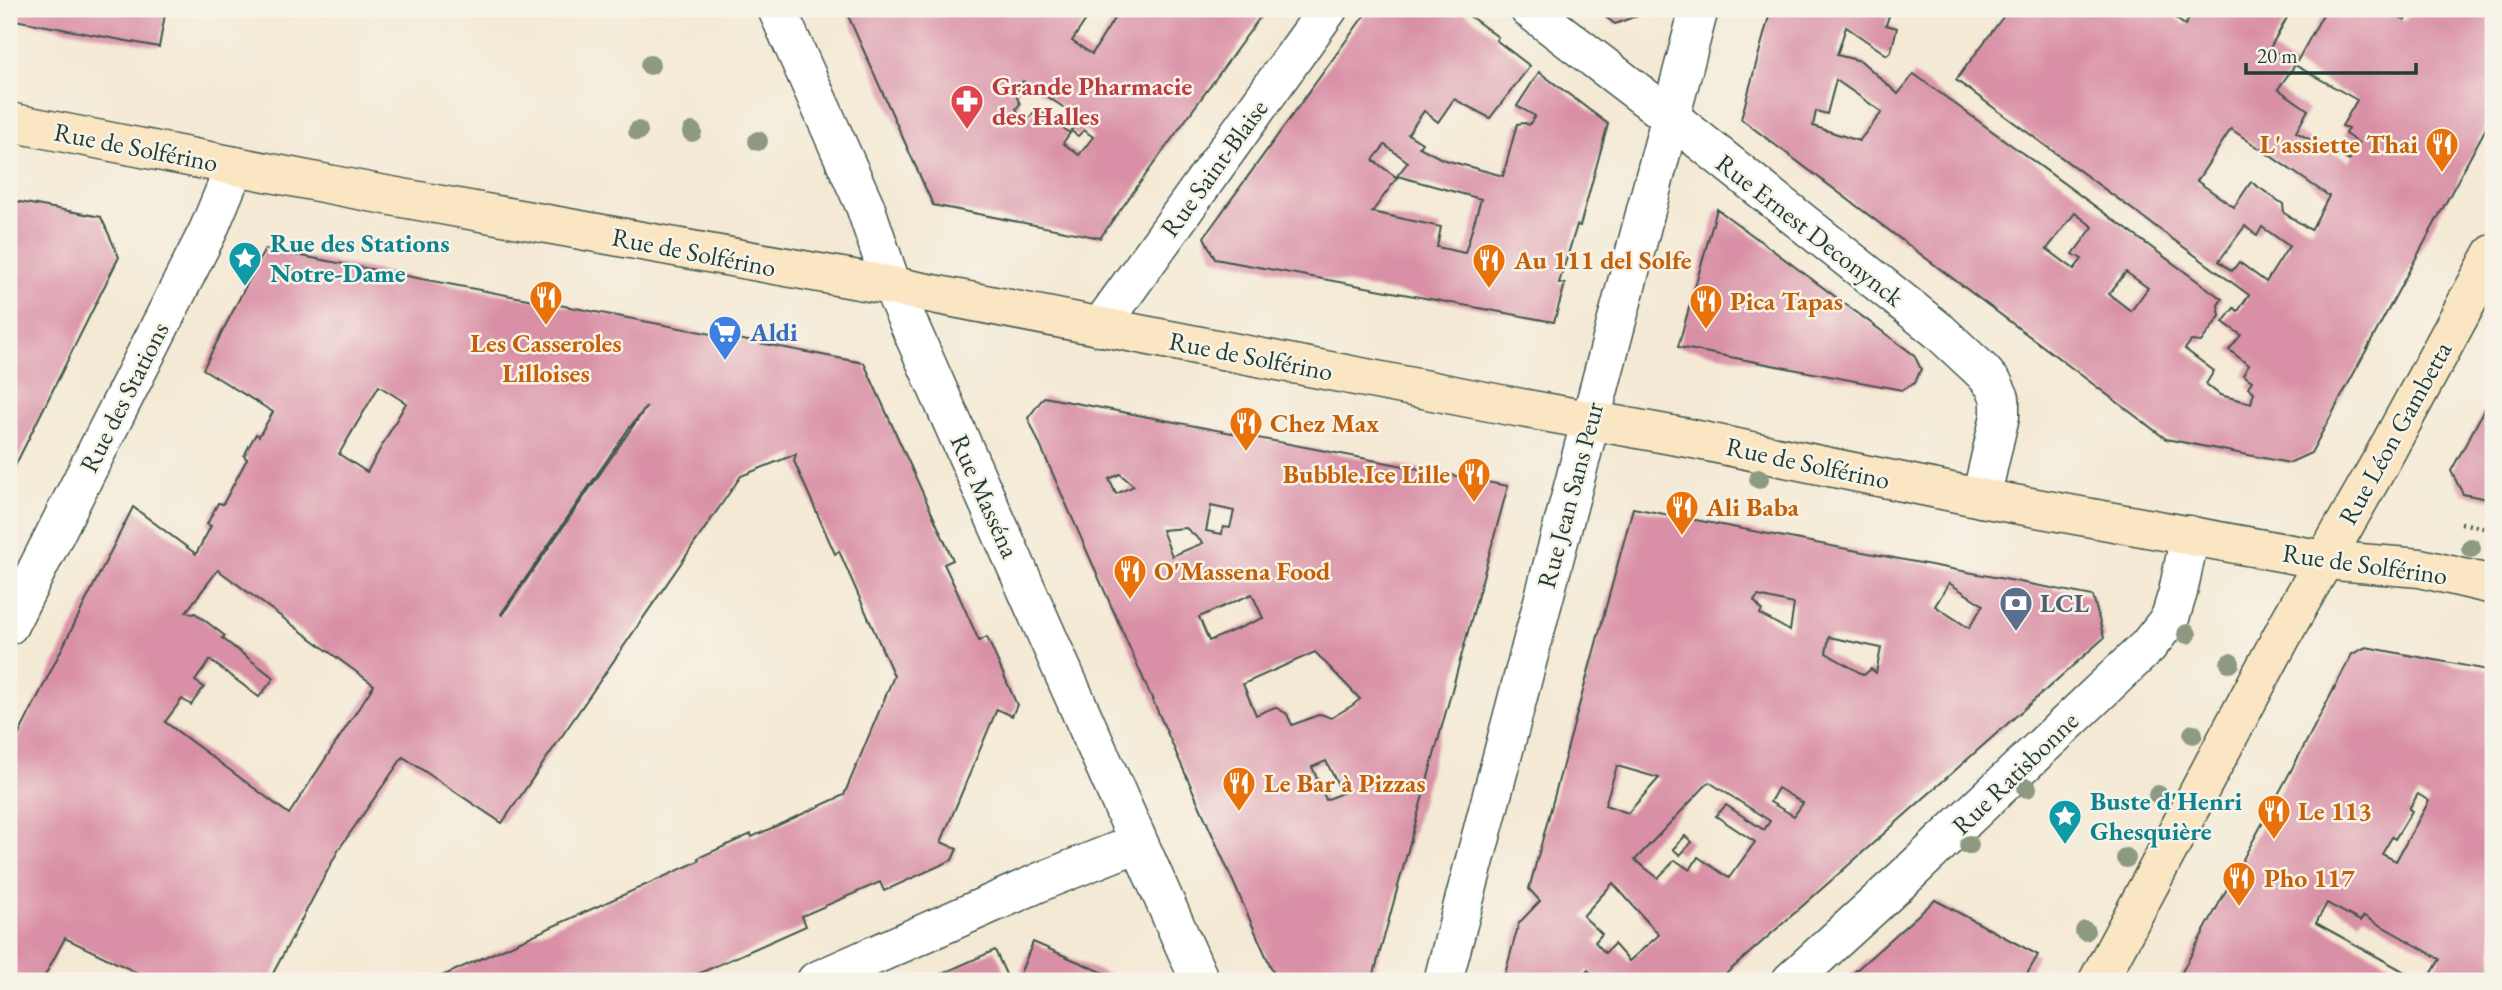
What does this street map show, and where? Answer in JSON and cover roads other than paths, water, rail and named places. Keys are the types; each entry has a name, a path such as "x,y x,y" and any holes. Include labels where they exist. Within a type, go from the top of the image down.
{"main road":[{"name":"Rue de Solférino","path":"9,122 1590,419 1981,498 2324,560 2420,568 2493,585"},
{"name":"Rue Léon Gambetta","path":"2098,981 2324,560 2380,463 2493,254"}],"street":[{"name":"Rue Masséna","path":"777,9 865,206 892,286 1200,981"},
{"name":"Rue Saint-Blaise","path":"1100,327 1328,9"},
{"name":"Rue Ernest Deconynck","path":"1529,9 1669,116 1939,331 1994,385 2000,398 2000,416 1981,498"},
{"name":"Rue Jean Sans Peur","path":"1443,981 1699,9"},
{"name":"Rue des Stations","path":"9,625 208,231 235,166"},
{"name":"Rue Ratisbonne","path":"1791,981 1904,878 2148,646 2170,618 2190,535"},
{"path":"816,981 1138,843"}],"place":[{"name":"Grande Pharmacie des Halles","path":"967,131"},
{"name":"L'assiette Thai","path":"2442,174"},
{"name":"Rue des Stations Notre-Dame","path":"245,288"},
{"name":"Au 111 del Solfe","path":"1489,290"},
{"name":"Les Casseroles Lilloises","path":"546,327"},
{"name":"Pica Tapas","path":"1706,331"},
{"name":"Aldi","path":"725,362"},
{"name":"Chez Max","path":"1246,453"},
{"name":"Bubble.Ice Lille","path":"1474,504"},
{"name":"Ali Baba","path":"1682,537"},
{"name":"O'Massena Food","path":"1130,601"},
{"name":"LCL","path":"2016,633"},
{"name":"Le Bar à Pizzas","path":"1239,813"},
{"name":"Le 113","path":"2274,841"},
{"name":"Buste d'Henri Ghesquière","path":"2065,846"},
{"name":"Pho 117","path":"2239,908"}]}
